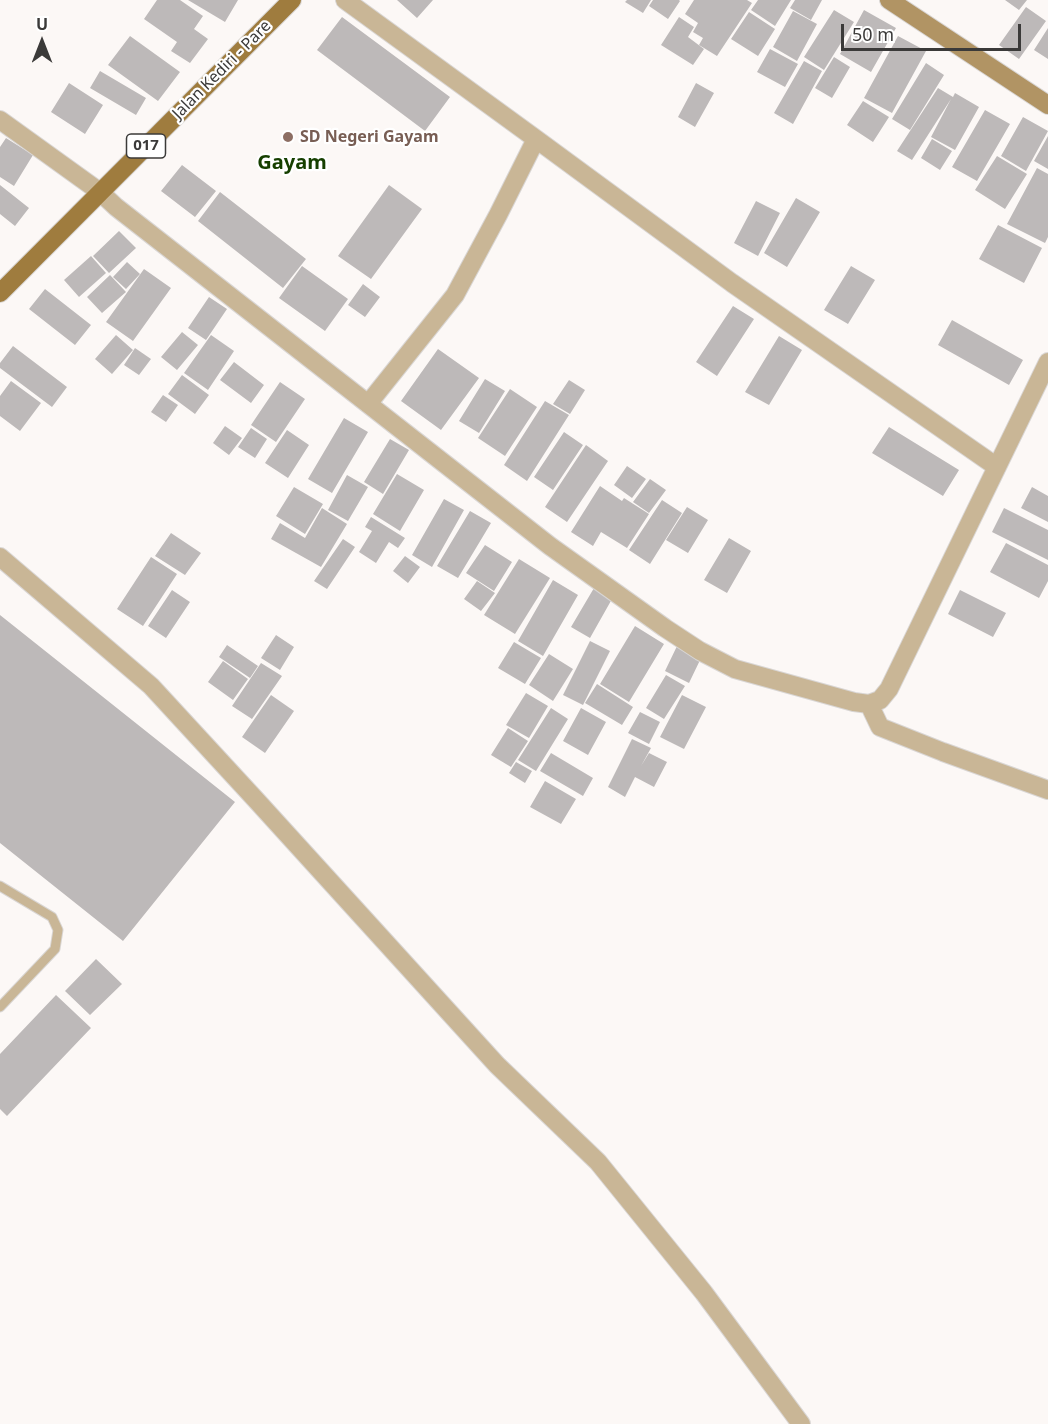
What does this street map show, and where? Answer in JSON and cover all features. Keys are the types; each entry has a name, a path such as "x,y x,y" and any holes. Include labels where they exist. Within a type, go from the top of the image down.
{"main road":[{"name":"Jalan Kediri - Pare","path":"0,293 292,0"}],"street":[{"path":"345,0 732,283 997,467"},
{"path":"889,0 1048,105"},
{"path":"0,120 100,192 116,207 550,546 665,628 700,651 735,669 854,702 869,704 880,700 889,689 1048,362"},
{"path":"368,404 455,295 536,138"},
{"path":"0,557 151,686 496,1065 598,1162 704,1293 801,1424"},
{"path":"869,704 880,727 1048,790"}],"lane":[{"path":"0,886 52,917 58,930 55,949 0,1007"}],"building":[{"path":"157,0 180,0 203,16 194,29 208,39 190,63 171,51 177,42 144,19"},
{"path":"188,0 238,0 225,22"},
{"path":"397,0 433,0 417,18"},
{"path":"627,0 651,0 643,13 625,2"},
{"path":"653,0 680,1 668,19 649,6"},
{"path":"694,0 747,0 752,3 717,56 699,45 703,38 693,32 698,23 685,14"},
{"path":"758,0 791,0 775,26 751,10"},
{"path":"795,0 822,0 811,20 790,8"},
{"path":"1005,0 1027,0 1019,10"},
{"path":"1026,7 1046,21 1019,59 999,45"},
{"path":"834,10 854,22 824,70 804,57"},
{"path":"864,10 896,28 871,72 840,54"},
{"path":"793,11 817,24 797,61 773,47"},
{"path":"749,12 775,29 758,56 731,39"},
{"path":"342,17 450,97 425,131 317,50"},
{"path":"679,17 694,27 688,37 704,49 693,65 661,45"},
{"path":"1048,28 1048,59 1034,50"},
{"path":"130,36 180,72 158,101 108,65"},
{"path":"898,36 926,51 892,113 864,98"},
{"path":"770,49 798,64 785,87 757,72"},
{"path":"834,57 850,67 832,98 815,88"},
{"path":"804,61 822,71 793,124 774,113"},
{"path":"926,63 944,75 910,130 892,119"},
{"path":"100,71 146,98 136,115 90,88"},
{"path":"69,83 103,105 85,134 51,112"},
{"path":"696,83 714,93 695,127 678,117"},
{"path":"938,88 953,97 955,93 979,107 955,150 931,137 951,99 912,160 897,151"},
{"path":"863,101 889,117 873,142 847,125"},
{"path":"985,110 1010,124 977,181 952,167"},
{"path":"1023,117 1048,131 1026,171 1001,156"},
{"path":"1048,136 1048,169 1034,161"},
{"path":"6,138 33,155 14,186 0,177 0,147"},
{"path":"932,139 952,151 940,170 921,158"},
{"path":"997,156 1027,174 1005,209 975,190"},
{"path":"182,165 216,191 195,217 161,191"},
{"path":"1037,168 1048,174 1048,237 1045,243 1007,224"},
{"path":"0,185 29,208 15,226 0,214"},
{"path":"389,185 422,209 371,279 338,256"},
{"path":"220,192 306,259 283,288 198,221"},
{"path":"796,198 820,212 787,267 764,253"},
{"path":"756,201 780,213 758,256 734,243"},
{"path":"998,225 1042,248 1024,283 979,259"},
{"path":"119,231 136,248 109,273 93,256"},
{"path":"91,256 106,273 79,297 64,280"},
{"path":"127,262 140,274 126,289 113,277"},
{"path":"302,266 348,299 325,331 279,298"},
{"path":"851,266 875,280 848,324 824,310"},
{"path":"144,269 171,288 133,341 106,322"},
{"path":"110,275 126,292 102,313 87,297"},
{"path":"363,284 380,297 365,317 348,305"},
{"path":"45,289 91,325 75,345 29,309"},
{"path":"209,297 227,309 206,340 188,328"},
{"path":"733,306 754,319 717,376 696,362"},
{"path":"952,320 1023,360 1009,385 938,345"},
{"path":"182,332 198,345 177,370 161,357"},
{"path":"116,335 133,350 112,374 95,359"},
{"path":"211,335 234,351 208,390 184,373"},
{"path":"779,336 802,350 769,405 745,392"},
{"path":"13,346 67,387 52,407 0,368 0,363"},
{"path":"135,348 151,359 139,375 124,365"},
{"path":"438,349 479,378 441,430 401,401"},
{"path":"234,362 264,385 251,403 220,380"},
{"path":"182,375 209,395 195,414 168,394"},
{"path":"485,379 505,391 479,433 459,421"},
{"path":"569,380 585,390 570,414 553,404"},
{"path":"11,381 41,403 20,431 0,416 0,396"},
{"path":"280,382 305,399 276,442 251,425"},
{"path":"510,389 537,407 505,456 478,438"},
{"path":"163,395 178,405 166,422 151,412"},
{"path":"545,401 569,415 527,481 504,465"},
{"path":"344,418 368,432 332,493 308,479"},
{"path":"225,426 242,438 229,455 213,443"},
{"path":"889,427 959,470 943,496 872,453"},
{"path":"251,428 267,439 255,458 238,447"},
{"path":"287,430 309,445 288,478 265,463"},
{"path":"564,432 583,445 553,490 534,477"},
{"path":"390,439 409,450 383,494 364,482"},
{"path":"586,445 608,461 567,522 545,507"},
{"path":"627,466 646,479 632,498 614,485"},
{"path":"397,474 424,490 400,531 373,514"},
{"path":"347,475 368,487 348,521 328,510"},
{"path":"650,479 666,490 649,513 633,502"},
{"path":"600,486 622,501 624,498 649,514 627,548 601,532 593,546 571,532"},
{"path":"294,487 323,504 305,534 276,516"},
{"path":"1032,487 1048,496 1048,522 1021,508"},
{"path":"444,499 464,510 432,567 412,555"},
{"path":"662,500 682,513 650,564 629,550"},
{"path":"687,507 708,520 688,553 666,540"},
{"path":"322,508 347,524 321,567 271,539 280,523 305,538"},
{"path":"1004,508 1048,530 1048,560 992,532"},
{"path":"470,511 491,523 458,578 437,566"},
{"path":"371,517 405,538 398,548 389,542 376,563 359,552 372,531 365,527"},
{"path":"171,533 201,553 185,575 155,556"},
{"path":"729,538 751,551 727,593 704,580"},
{"path":"343,539 355,547 327,589 314,581"},
{"path":"1006,543 1048,565 1048,581 1039,598 990,572"},
{"path":"485,545 512,562 494,591 466,573"},
{"path":"405,556 420,567 408,583 393,571"},
{"path":"151,557 177,574 143,626 117,609"},
{"path":"519,559 550,578 515,634 484,615"},
{"path":"553,580 578,595 543,656 518,641"},
{"path":"477,581 495,593 481,611 464,599"},
{"path":"594,588 612,599 590,638 571,627"},
{"path":"172,590 190,602 166,638 148,626"},
{"path":"960,590 1006,613 993,637 948,614"},
{"path":"0,615 235,802 123,941 0,843"},
{"path":"635,626 664,644 629,702 600,684"},
{"path":"276,635 294,647 280,670 261,658"},
{"path":"590,641 610,651 583,705 563,695"},
{"path":"514,642 541,658 525,684 498,668"},
{"path":"678,644 702,656 689,683 665,671"},
{"path":"227,645 258,666 250,678 219,657"},
{"path":"549,654 573,669 553,701 529,685"},
{"path":"223,661 248,679 233,700 208,682"},
{"path":"261,663 282,676 252,719 232,706"},
{"path":"666,675 685,686 664,719 646,708"},
{"path":"597,684 633,707 622,725 585,703"},
{"path":"526,693 548,706 529,738 506,725"},
{"path":"271,695 294,711 265,753 242,737"},
{"path":"682,695 706,707 684,749 660,737"},
{"path":"551,708 568,719 536,771 518,760"},
{"path":"581,708 606,722 588,755 563,741"},
{"path":"640,712 660,722 649,744 628,733"},
{"path":"508,728 528,741 511,767 491,755"},
{"path":"632,739 651,748 641,766 649,753 667,762 654,787 635,777 625,797 608,787"},
{"path":"551,753 593,778 583,796 540,771"},
{"path":"516,762 532,771 525,783 509,773"},
{"path":"545,781 576,799 561,824 530,807"},
{"path":"96,959 122,984 90,1015 65,991"},
{"path":"56,995 91,1028 7,1116 0,1109 0,1054"}],"place":[{"name":"SD Negeri Gayam","path":"288,137"}],"district":[{"name":"Gayam","path":"292,163"}]}
